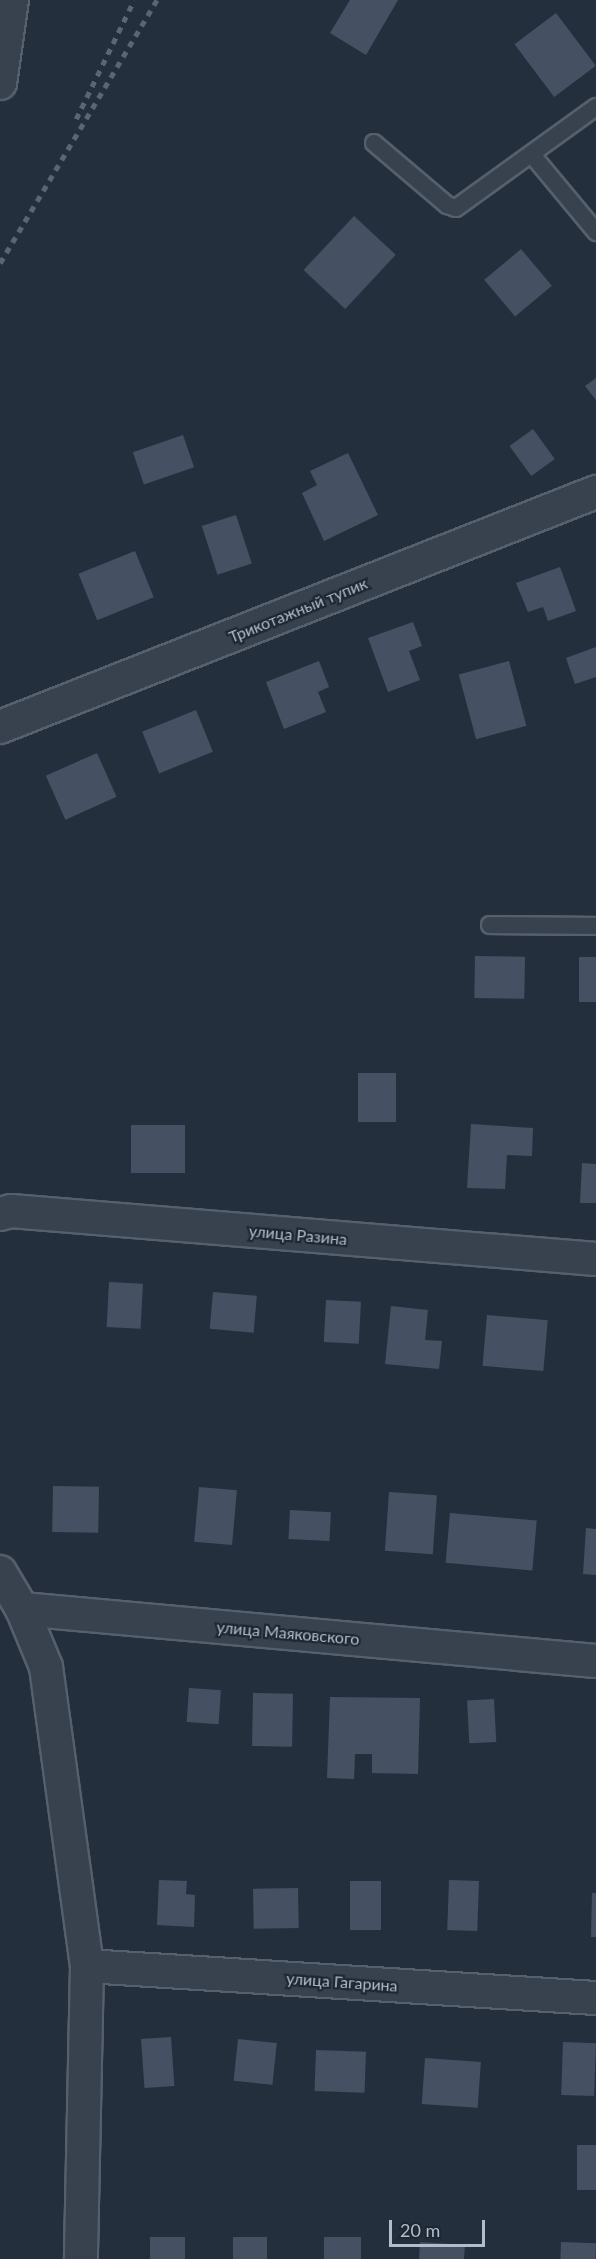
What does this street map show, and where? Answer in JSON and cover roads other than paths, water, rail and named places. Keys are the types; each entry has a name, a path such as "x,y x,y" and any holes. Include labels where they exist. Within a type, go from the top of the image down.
{"street":[{"path":"0,82 12,0"},
{"name":"Трикотажный тупик","path":"0,727 596,492"},
{"name":"улица Разина","path":"0,1214 11,1211 596,1259"},
{"path":"0,1572 22,1609 46,1667 87,1966 81,2259"},
{"name":"улица Маяковского","path":"22,1609 596,1661"},
{"name":"улица Гагарина","path":"87,1966 596,1998"}],"lane":[{"path":"374,143 447,206 456,208 533,156 596,108"},
{"path":"533,156 596,232"},
{"path":"490,926 596,926"}],"railway":[{"path":"76,119 134,0"},
{"path":"0,263 157,0"}]}
